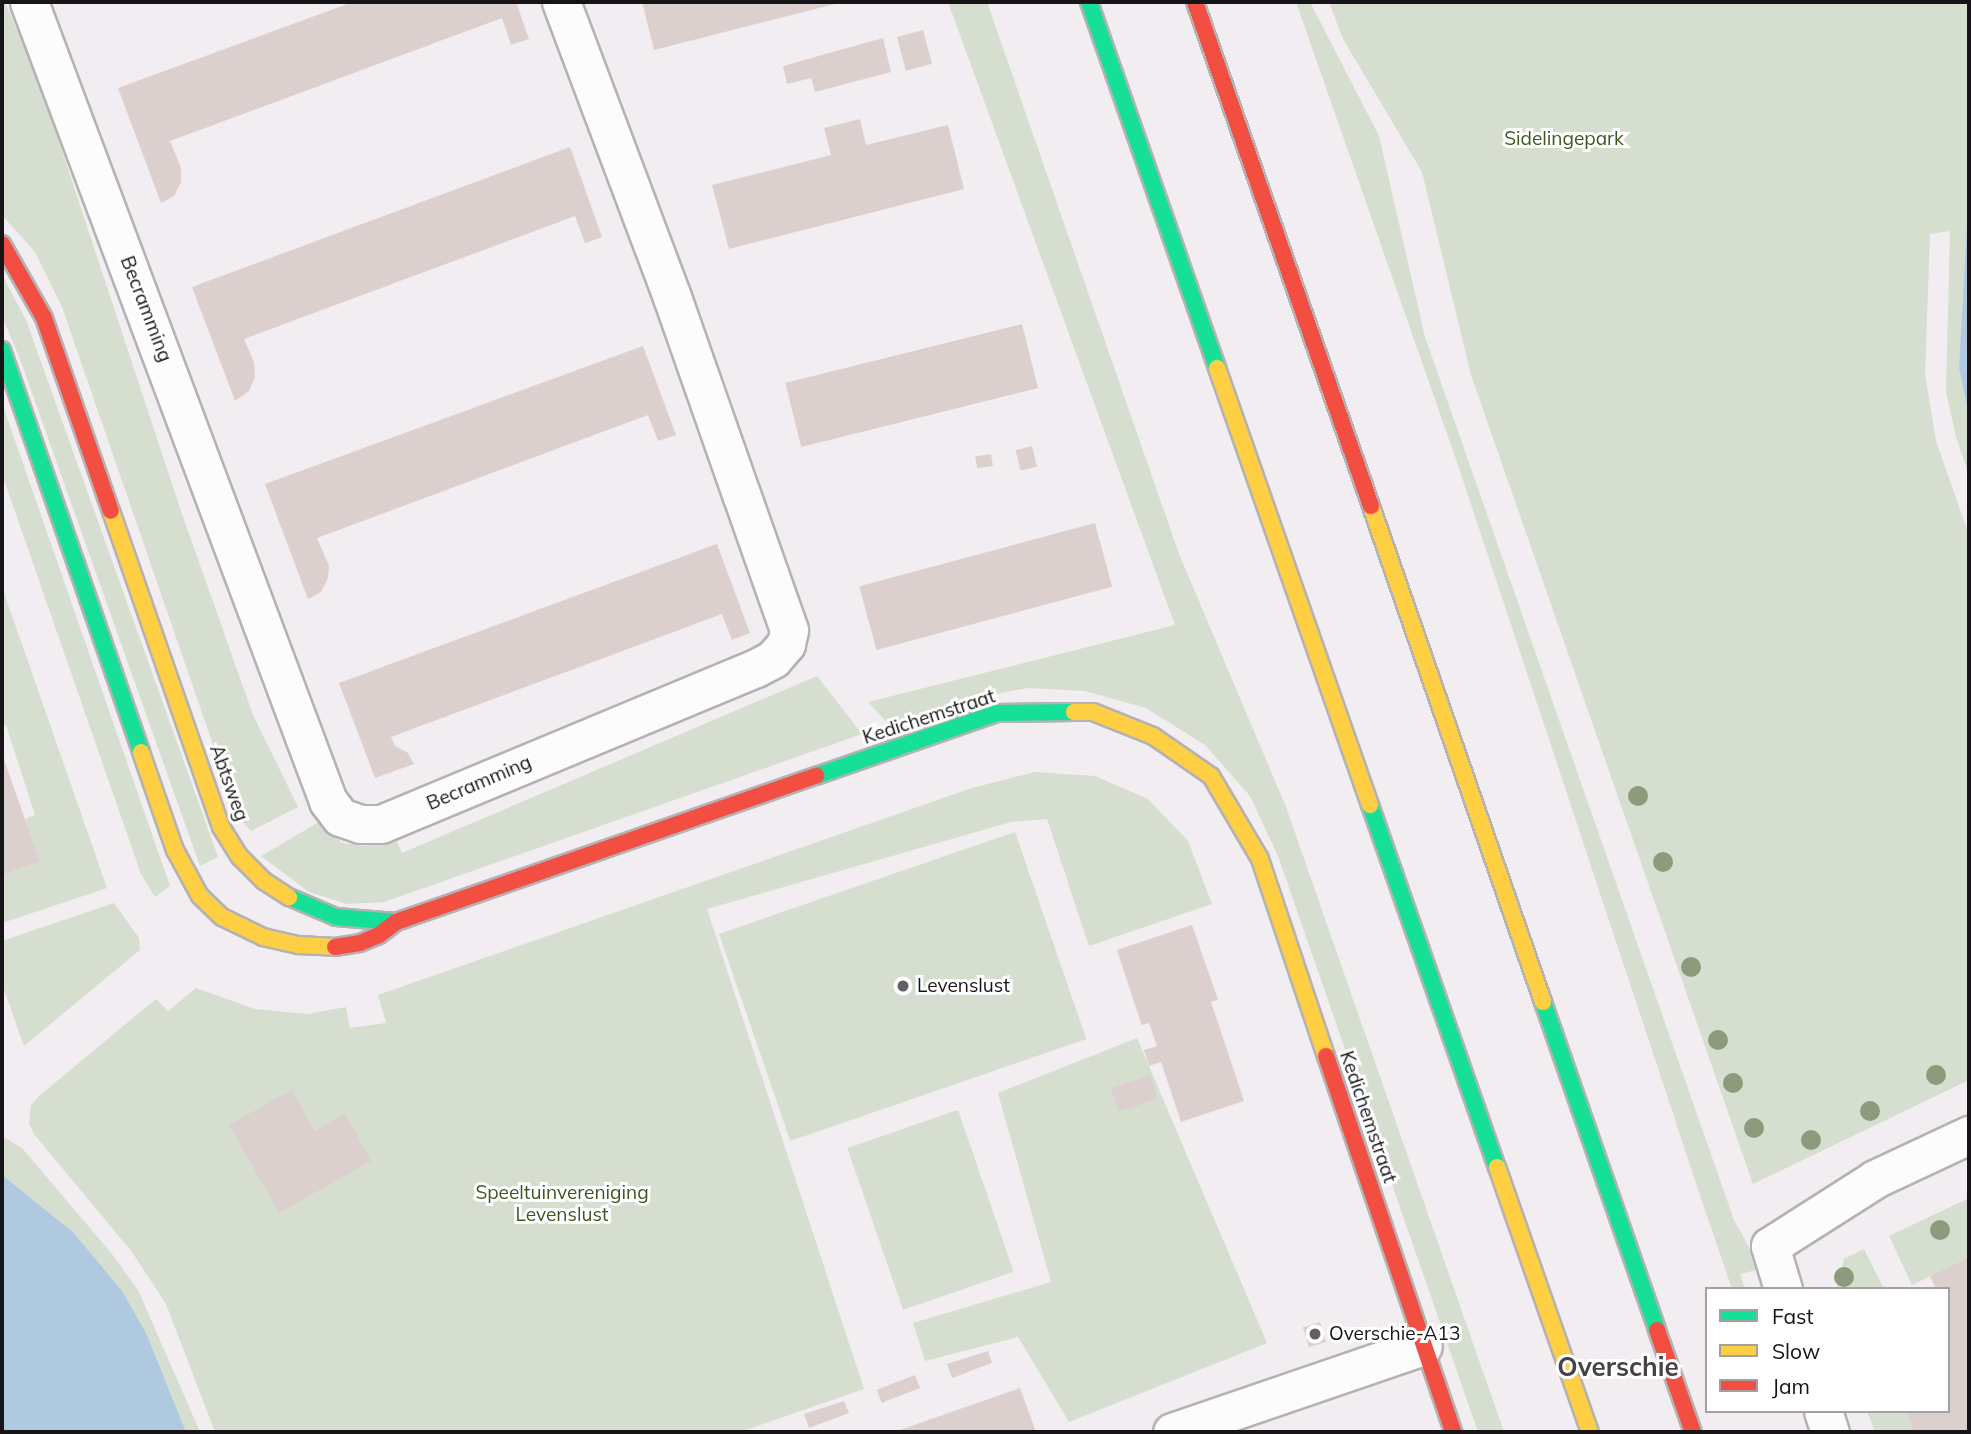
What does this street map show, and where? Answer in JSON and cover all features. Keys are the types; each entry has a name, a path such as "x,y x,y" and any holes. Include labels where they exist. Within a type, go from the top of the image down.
{"main road":[{"path":"1089,2 1590,1432"},
{"path":"1195,2 1693,1432"},
{"name":"Abtsweg","path":"2,244 44,318 221,827 240,857 264,881 290,898 336,917 397,922"},
{"path":"2,350 175,850 201,896 222,917 242,929 299,945 336,947 360,943 379,935 397,922"},
{"name":"Kedichemstraat","path":"397,922 997,713 1093,712 1153,736 1211,776 1259,859 1453,1432"}],"street":[{"name":"Becramming","path":"29,2 328,801 340,817 360,824 381,824 756,668 773,659 786,644 789,630 785,617 672,297 561,2"},
{"path":"1782,1287 1770,1246 1875,1179 1969,1135"},
{"path":"1172,1432 1423,1346"},
{"path":"1824,1413 1830,1432"}],"green space":[{"path":"2,2 5,2 39,81 182,514 253,715 298,807 251,831 238,817 62,307 35,252 2,215"},
{"path":"948,2 987,2 1179,554 1286,807 1504,1432 1478,1432 1278,856 1250,796 1205,745 1146,708 1085,691 1028,688 985,696 892,728 868,702 1175,625"},
{"path":"1296,2 1310,2 1379,136 1425,337 1734,1220 1761,1269 1740,1274 1744,1287 1731,1287 1459,468"},
{"name":"Sidelingepark","path":"1329,2 1969,2 1969,229 1959,368 1969,416 1969,475 1956,437 1946,392 1950,231 1930,234 1925,374 1936,441 1969,535 1969,1080 1753,1184 1471,375 1422,172 1343,39"},
{"path":"2,275 26,320 218,857 200,866 20,359 2,316"},
{"path":"2,403 170,886 155,897 141,874 2,474"},
{"path":"2,587 107,888 2,923 2,875 39,862 25,819 35,815 6,725 2,726"},
{"path":"817,676 862,734 384,902 347,904 309,892 261,856 319,822 342,843 367,846 394,835 402,853"},
{"name":"Speeltuinvereniging Levenslust","path":"1035,772 1095,776 1148,799 1188,841 1212,904 1089,946 1047,819 1011,822 707,909 864,1389 740,1432 215,1432 166,1304 132,1252 34,1134 29,1124 31,1105 39,1096 156,999 168,1011 196,988 255,1009 307,1014 346,1007 350,1028 386,1023 378,995 972,788"},
{"name":"Levenslust","path":"1015,832 1086,1039 790,1141 719,934"},
{"path":"114,903 139,938 140,950 24,1046 2,984 2,941"},
{"path":"1137,1038 1267,1343 1069,1422 1018,1337 925,1361 913,1323 1051,1282 998,1093"},
{"path":"958,1110 1014,1272 903,1310 847,1148"},
{"path":"2,1136 22,1148 112,1254 138,1290 200,1432 186,1432 147,1335 73,1232 2,1175"},
{"path":"1969,1198 1969,1257 1912,1285 1889,1236"},
{"path":"1864,1249 1883,1287 1837,1287 1844,1259"},
{"path":"1868,1413 1907,1413 1914,1432 1875,1432"}],"water":[{"path":"1969,191 1969,416 1959,368"},
{"path":"2,1175 73,1232 122,1291 147,1335 186,1432 2,1432"}],"building":[{"path":"353,2 516,2 529,39 511,45 502,18 170,141 181,168 181,182 174,196 161,203 118,88"},
{"path":"642,2 839,2 839,3 654,50"},
{"path":"923,30 932,64 906,71 897,37"},
{"path":"883,38 891,72 815,92 811,78 787,84 783,66"},
{"path":"860,119 866,145 948,125 964,189 729,249 712,185 831,155 824,128"},
{"path":"570,147 602,237 585,243 575,216 244,339 254,362 255,377 249,391 235,401 192,287"},
{"path":"1022,324 1038,388 801,447 785,383"},
{"path":"643,346 676,435 658,441 648,415 317,538 329,566 328,578 321,592 308,599 265,484"},
{"path":"1032,446 1037,466 1021,470 1016,450"},
{"path":"991,454 993,466 977,468 975,457"},
{"path":"1095,523 1112,587 876,650 859,586"},
{"path":"717,544 750,633 732,640 722,614 391,737 395,746 408,753 414,764 375,778 339,683"},
{"path":"2,754 40,862 2,875"},
{"path":"1192,925 1218,1000 1211,1002 1244,1101 1181,1122 1161,1062 1149,1066 1144,1050 1157,1046 1149,1023 1141,1023 1117,950"},
{"path":"1150,1075 1158,1099 1119,1111 1111,1088"},
{"path":"291,1090 315,1131 345,1113 371,1161 279,1213 229,1125"},
{"path":"1969,1257 1969,1432 1914,1432 1907,1413 1950,1413 1950,1287 1935,1287 1930,1276"},
{"name":"Overschie-A13","path":"1320,1322 1326,1342 1309,1347 1303,1327"},
{"path":"988,1351 992,1363 952,1378 947,1364"},
{"path":"915,1375 920,1388 882,1403 877,1390"},
{"path":"1020,1388 1036,1432 894,1432"},
{"path":"844,1401 849,1413 809,1428 804,1414"}],"traffic: fast":[{"path":"1089,2 1217,368"},
{"path":"2,350 141,752"},
{"path":"816,776 997,713 1074,712"},
{"path":"1370,805 1497,1167"},
{"path":"289,897 336,917 396,922"},
{"path":"1543,1002 1657,1330"}],"traffic: slow":[{"path":"1217,368 1370,805"},
{"path":"1371,506 1543,1002"},
{"path":"111,511 221,827 240,857 264,881 289,897"},
{"path":"1074,712 1093,712 1153,736 1211,776 1260,859 1326,1056"},
{"path":"141,752 175,850 200,896 222,917 263,937 299,945 335,947"},
{"path":"1497,1167 1590,1432"}],"traffic: jam":[{"path":"1195,2 1371,506"},
{"path":"2,244 44,318 111,511"},
{"path":"335,947 360,943 379,935 396,922 816,776"},
{"path":"1326,1056 1453,1432"},
{"path":"1657,1330 1693,1432"}],"place":[{"name":"Levenslust","path":"903,986"},
{"name":"Overschie-A13","path":"1315,1334"}],"district":[{"name":"Overschie","path":"1618,1367"}]}
